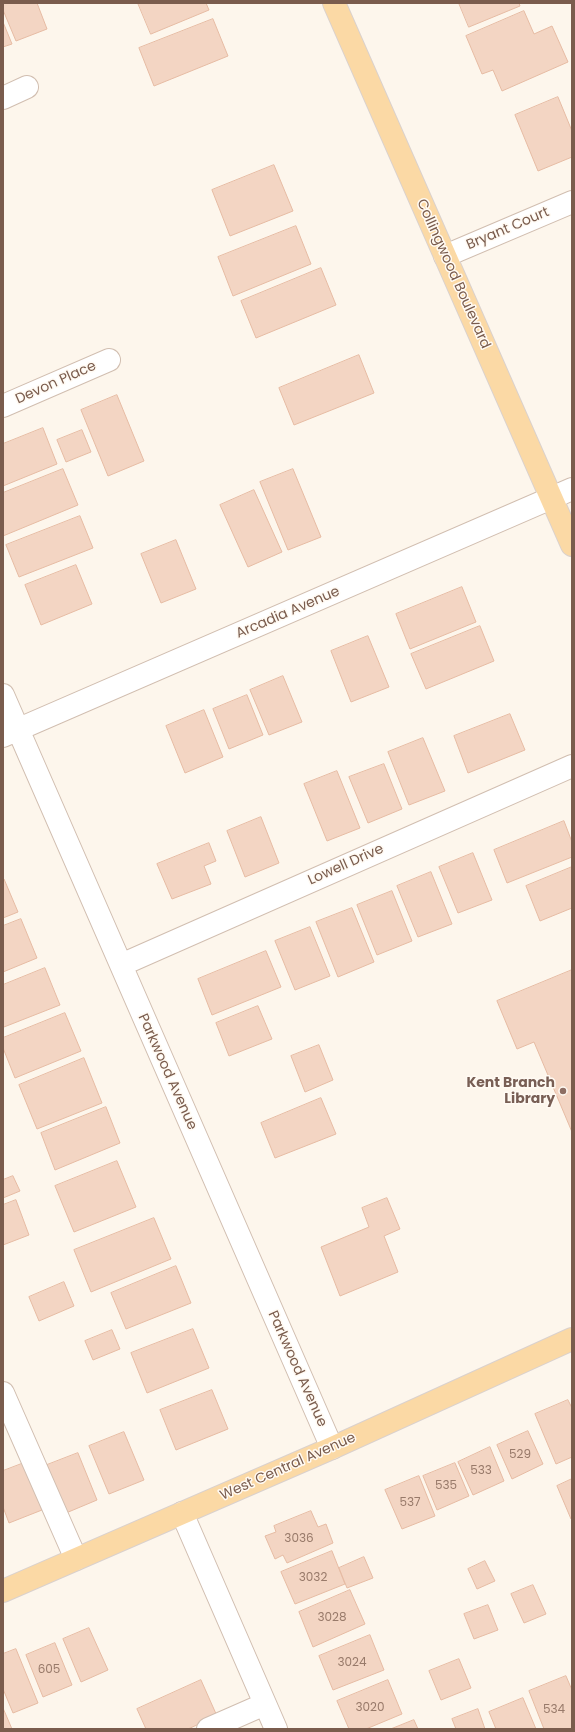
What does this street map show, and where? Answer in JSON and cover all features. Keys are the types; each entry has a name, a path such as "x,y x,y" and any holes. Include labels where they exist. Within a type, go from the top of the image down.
{"main road":[{"name":"Collingwood Boulevard","path":"334,3 572,545"},
{"name":"West Central Avenue","path":"3,1592 332,1448 572,1338"}],"street":[{"path":"3,98 27,87"},
{"name":"Bryant Court","path":"445,256 572,202"},
{"name":"Devon Place","path":"3,406 109,360"},
{"name":"Arcadia Avenue","path":"10,733 572,489"},
{"name":"Parkwood Avenue","path":"3,695 10,733 121,965 332,1448"},
{"name":"Lowell Drive","path":"121,965 572,766"},
{"path":"3,1393 76,1559"},
{"path":"182,1513 276,1729"},
{"path":"208,1729 265,1704"}],"building":[{"path":"3,3 37,3 47,29 16,41 3,10"},
{"path":"138,3 206,3 209,10 151,34"},
{"path":"459,3 519,3 520,6 469,27"},
{"path":"524,11 534,34 552,26 568,62 502,91 493,70 482,74 466,36"},
{"path":"213,19 228,56 154,86 139,48"},
{"path":"3,22 12,44 3,47"},
{"path":"558,97 572,131 572,157 538,171 515,115"},
{"path":"274,165 293,211 230,236 212,190"},
{"path":"296,226 311,264 233,296 218,257"},
{"path":"321,268 336,305 256,338 241,301"},
{"path":"359,355 374,393 294,425 279,388"},
{"path":"117,395 144,461 108,476 81,410"},
{"path":"43,428 57,464 3,486 3,444"},
{"path":"82,430 91,452 66,462 57,440"},
{"path":"63,469 78,505 3,536 3,493"},
{"path":"293,469 321,537 288,550 260,482"},
{"path":"254,490 282,552 248,567 220,505"},
{"path":"80,516 93,548 19,577 6,545"},
{"path":"176,540 196,589 161,603 141,554"},
{"path":"76,565 92,604 41,625 25,585"},
{"path":"462,587 476,622 410,649 396,614"},
{"path":"480,626 494,661 426,689 411,654"},
{"path":"368,636 389,687 351,702 331,651"},
{"path":"283,676 302,722 269,735 250,690"},
{"path":"247,695 263,735 229,749 213,709"},
{"path":"204,710 223,757 185,773 166,726"},
{"path":"510,714 525,750 468,773 454,736"},
{"path":"423,738 445,791 409,805 388,752"},
{"path":"384,764 402,809 368,823 349,777"},
{"path":"337,771 360,828 327,841 304,784"},
{"path":"261,817 279,863 245,877 227,831"},
{"path":"564,821 572,842 572,857 507,883 494,850"},
{"path":"209,843 216,861 204,866 211,884 172,899 157,864"},
{"path":"473,853 492,900 458,913 439,867"},
{"path":"572,867 572,908 540,921 526,886"},
{"path":"431,872 452,924 418,937 397,886"},
{"path":"3,879 18,912 3,918"},
{"path":"392,891 412,941 377,955 357,905"},
{"path":"352,908 374,962 338,977 316,922"},
{"path":"21,919 37,958 3,972 3,926"},
{"path":"310,927 330,976 295,990 275,941"},
{"path":"266,951 281,987 212,1015 198,979"},
{"path":"45,968 60,1005 4,1027 3,985"},
{"name":"Kent Branch Library","path":"572,970 572,1132 534,1042 517,1049 497,1001"},
{"path":"258,1006 272,1039 229,1056 216,1023"},
{"path":"65,1013 81,1051 15,1078 3,1048 3,1038"},
{"path":"319,1045 333,1080 305,1092 291,1056"},
{"path":"84,1058 102,1103 37,1129 19,1085"},
{"path":"321,1098 336,1134 275,1158 261,1123"},
{"path":"106,1107 120,1143 55,1170 41,1133"},
{"path":"117,1161 136,1207 74,1232 55,1186"},
{"path":"13,1176 20,1191 3,1198 3,1180"},
{"path":"387,1198 400,1229 384,1236 398,1272 340,1296 321,1247 369,1227 362,1208"},
{"path":"16,1200 29,1235 3,1245 3,1205"},
{"path":"154,1218 171,1259 91,1292 74,1250"},
{"path":"176,1266 191,1303 126,1329 111,1293"},
{"path":"64,1282 74,1306 39,1321 29,1297"},
{"path":"193,1329 209,1368 147,1393 131,1353"},
{"path":"112,1330 120,1349 93,1360 85,1341"},
{"path":"212,1390 228,1429 176,1450 160,1410"},
{"path":"568,1400 572,1408 572,1457 556,1464 535,1414"},
{"path":"528,1431 543,1464 512,1479 497,1445"},
{"path":"124,1432 144,1480 109,1494 89,1446"},
{"path":"490,1447 504,1481 473,1495 458,1462"},
{"path":"78,1453 97,1500 66,1513 47,1465"},
{"path":"24,1463 42,1510 9,1523 3,1507 3,1471"},
{"path":"455,1463 469,1496 437,1510 423,1476"},
{"path":"419,1476 435,1516 402,1529 385,1490"},
{"path":"572,1479 572,1519 571,1519 557,1486"},
{"path":"311,1511 318,1527 326,1524 333,1543 287,1563 283,1555 275,1559 265,1536 276,1532 274,1526"},
{"path":"332,1551 345,1584 295,1604 281,1572"},
{"path":"364,1557 373,1578 347,1588 339,1568"},
{"path":"485,1561 495,1581 477,1589 468,1569"},
{"path":"533,1585 546,1614 524,1623 511,1594"},
{"path":"350,1590 365,1624 313,1647 299,1612"},
{"path":"488,1605 498,1630 474,1639 464,1614"},
{"path":"89,1628 108,1670 81,1682 63,1639"},
{"path":"370,1635 384,1670 333,1690 319,1656"},
{"path":"55,1643 72,1685 43,1697 26,1655"},
{"path":"16,1649 38,1703 13,1713 3,1689 3,1654"},
{"path":"459,1659 471,1688 441,1700 429,1671"},
{"path":"566,1676 572,1690 572,1729 544,1729 529,1691"},
{"path":"201,1680 217,1716 188,1729 146,1729 137,1709"},
{"path":"388,1680 402,1714 366,1729 349,1729 337,1701"},
{"path":"523,1698 536,1729 496,1729 489,1712"},
{"path":"3,1708 12,1729 3,1729"},
{"path":"478,1709 485,1729 456,1729 452,1719"},
{"path":"414,1720 418,1729 391,1729"}],"place":[{"name":"Kent Branch Library","path":"563,1091"}]}
